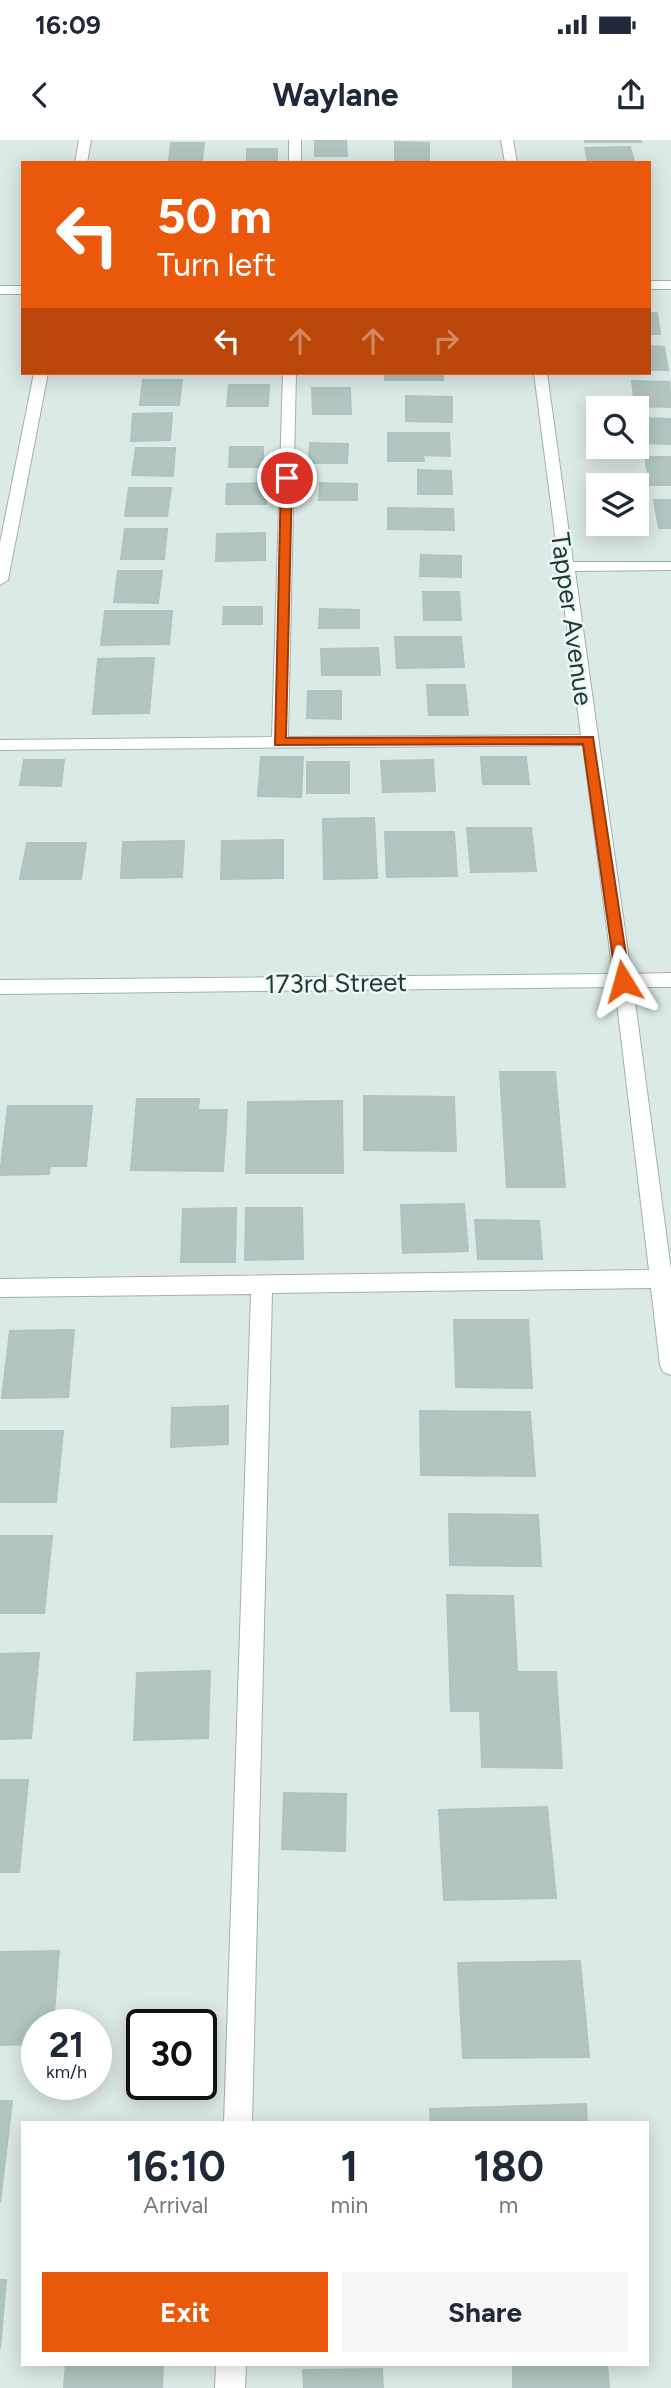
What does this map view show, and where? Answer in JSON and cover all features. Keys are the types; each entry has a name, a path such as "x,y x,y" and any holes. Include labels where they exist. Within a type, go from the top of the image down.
{"street":[{"path":"81,161 86,140"},
{"path":"295,140 295,161"},
{"path":"507,140 511,161"},
{"path":"651,285 671,285"},
{"path":"0,290 21,290"},
{"path":"0,580 41,375"},
{"path":"280,743 289,375"},
{"name":"Tapper Avenue","path":"540,375 588,740 666,1279 671,1366"},
{"path":"565,567 671,566"},
{"path":"0,745 588,740"},
{"name":"173rd Street","path":"0,986 671,980"},
{"path":"0,1288 666,1279"},
{"path":"238,2121 262,1284"},
{"path":"230,2388 231,2366"}],"building":[{"path":"640,140 641,142 585,142"},
{"path":"315,141 346,141 347,156 315,156"},
{"path":"395,142 429,143 429,160 395,160"},
{"path":"171,143 204,143 202,160 169,160"},
{"path":"630,147 634,161 588,161 585,148"},
{"path":"247,149 277,149 277,160 247,160"},
{"path":"651,313 657,313 660,334 651,334"},
{"path":"651,346 664,347 668,370 651,370"},
{"path":"385,375 443,375 443,380 385,380"},
{"path":"143,380 182,380 179,405 140,405"},
{"path":"632,381 669,382 671,407 649,406 649,396 634,396"},
{"path":"229,385 269,385 268,406 227,406"},
{"path":"312,388 350,388 351,414 313,414"},
{"path":"406,396 452,397 452,422 406,421"},
{"path":"172,413 170,440 131,441 133,414"},
{"path":"649,418 671,419 671,444 649,443"},
{"path":"388,433 449,433 450,456 423,455 424,461 388,461"},
{"path":"310,443 348,444 347,463 309,463"},
{"path":"230,447 263,447 263,467 229,467"},
{"path":"136,448 175,448 173,476 132,475"},
{"path":"671,457 671,485 650,485 645,459"},
{"path":"418,470 451,471 452,494 418,494"},
{"path":"266,483 266,504 226,504 227,484"},
{"path":"320,483 357,484 357,500 319,500"},
{"path":"129,488 171,488 167,516 125,516"},
{"path":"654,500 671,500 671,528 659,528"},
{"path":"388,508 453,509 454,530 388,529"},
{"path":"125,529 167,529 164,559 121,559"},
{"path":"265,533 265,560 216,561 217,534"},
{"path":"421,555 461,556 461,577 420,576"},
{"path":"118,571 162,571 158,603 114,602"},
{"path":"423,592 459,592 461,620 424,620"},
{"path":"224,607 262,607 262,624 223,624"},
{"path":"320,609 359,610 359,628 319,628"},
{"path":"105,611 172,611 169,644 101,645"},
{"path":"395,637 461,637 464,667 397,668"},
{"path":"378,648 380,675 322,675 321,649"},
{"path":"154,658 149,713 93,714 98,659"},
{"path":"427,685 465,685 468,715 429,715"},
{"path":"308,691 341,691 341,719 307,718"},
{"path":"261,757 303,757 301,797 258,796"},
{"path":"481,757 526,757 529,784 483,784"},
{"path":"24,760 64,760 61,786 20,785"},
{"path":"433,760 435,791 383,792 381,761"},
{"path":"307,762 349,762 349,793 307,793"},
{"path":"374,818 377,878 324,879 323,819"},
{"path":"467,828 531,828 536,871 471,872"},
{"path":"385,832 454,832 457,876 387,877"},
{"path":"283,840 283,878 221,879 222,841"},
{"path":"184,841 182,877 121,878 123,842"},
{"path":"27,843 86,843 81,879 20,879"},
{"path":"500,1072 555,1072 565,1187 507,1187"},
{"path":"364,1096 454,1097 456,1151 364,1150"},
{"path":"137,1099 199,1099 198,1110 227,1110 223,1171 131,1170"},
{"path":"342,1101 343,1173 246,1173 248,1102"},
{"path":"8,1106 92,1106 86,1166 50,1166 49,1174 0,1175"},
{"path":"464,1204 468,1251 403,1253 401,1205"},
{"path":"236,1208 235,1262 181,1262 183,1209"},
{"path":"246,1208 302,1208 303,1259 245,1260"},
{"path":"475,1220 539,1221 542,1259 478,1259"},
{"path":"454,1320 528,1320 532,1388 456,1387"},
{"path":"74,1330 68,1397 2,1398 10,1331"},
{"path":"228,1406 228,1444 171,1447 172,1408"},
{"path":"420,1411 530,1412 535,1476 421,1475"},
{"path":"0,1431 63,1431 56,1502 0,1502"},
{"path":"449,1514 538,1515 541,1566 450,1565"},
{"path":"0,1536 52,1536 44,1613 0,1613"},
{"path":"447,1595 513,1596 517,1672 556,1672 562,1768 482,1767 480,1711 451,1711"},
{"path":"39,1653 31,1738 0,1739 0,1654"},
{"path":"210,1671 208,1738 134,1740 137,1673"},
{"path":"0,1780 28,1780 19,1872 0,1872"},
{"path":"284,1793 346,1794 345,1851 282,1849"},
{"path":"547,1807 556,1898 444,1900 439,1810"},
{"path":"59,1951 54,2009 21,2009 21,2044 0,2045 0,1952"},
{"path":"580,1961 589,2057 463,2058 458,1963"},
{"path":"0,2101 12,2101 0,2203"},
{"path":"586,2104 587,2121 431,2121 430,2109"},
{"path":"0,2280 6,2280 0,2349"},
{"path":"66,2366 163,2366 162,2388 64,2388"},
{"path":"513,2366 607,2366 609,2388 513,2388"},
{"path":"382,2369 383,2388 304,2388 303,2370"}],"route":[{"path":"287,478 280,743 588,740 623,981"}]}
